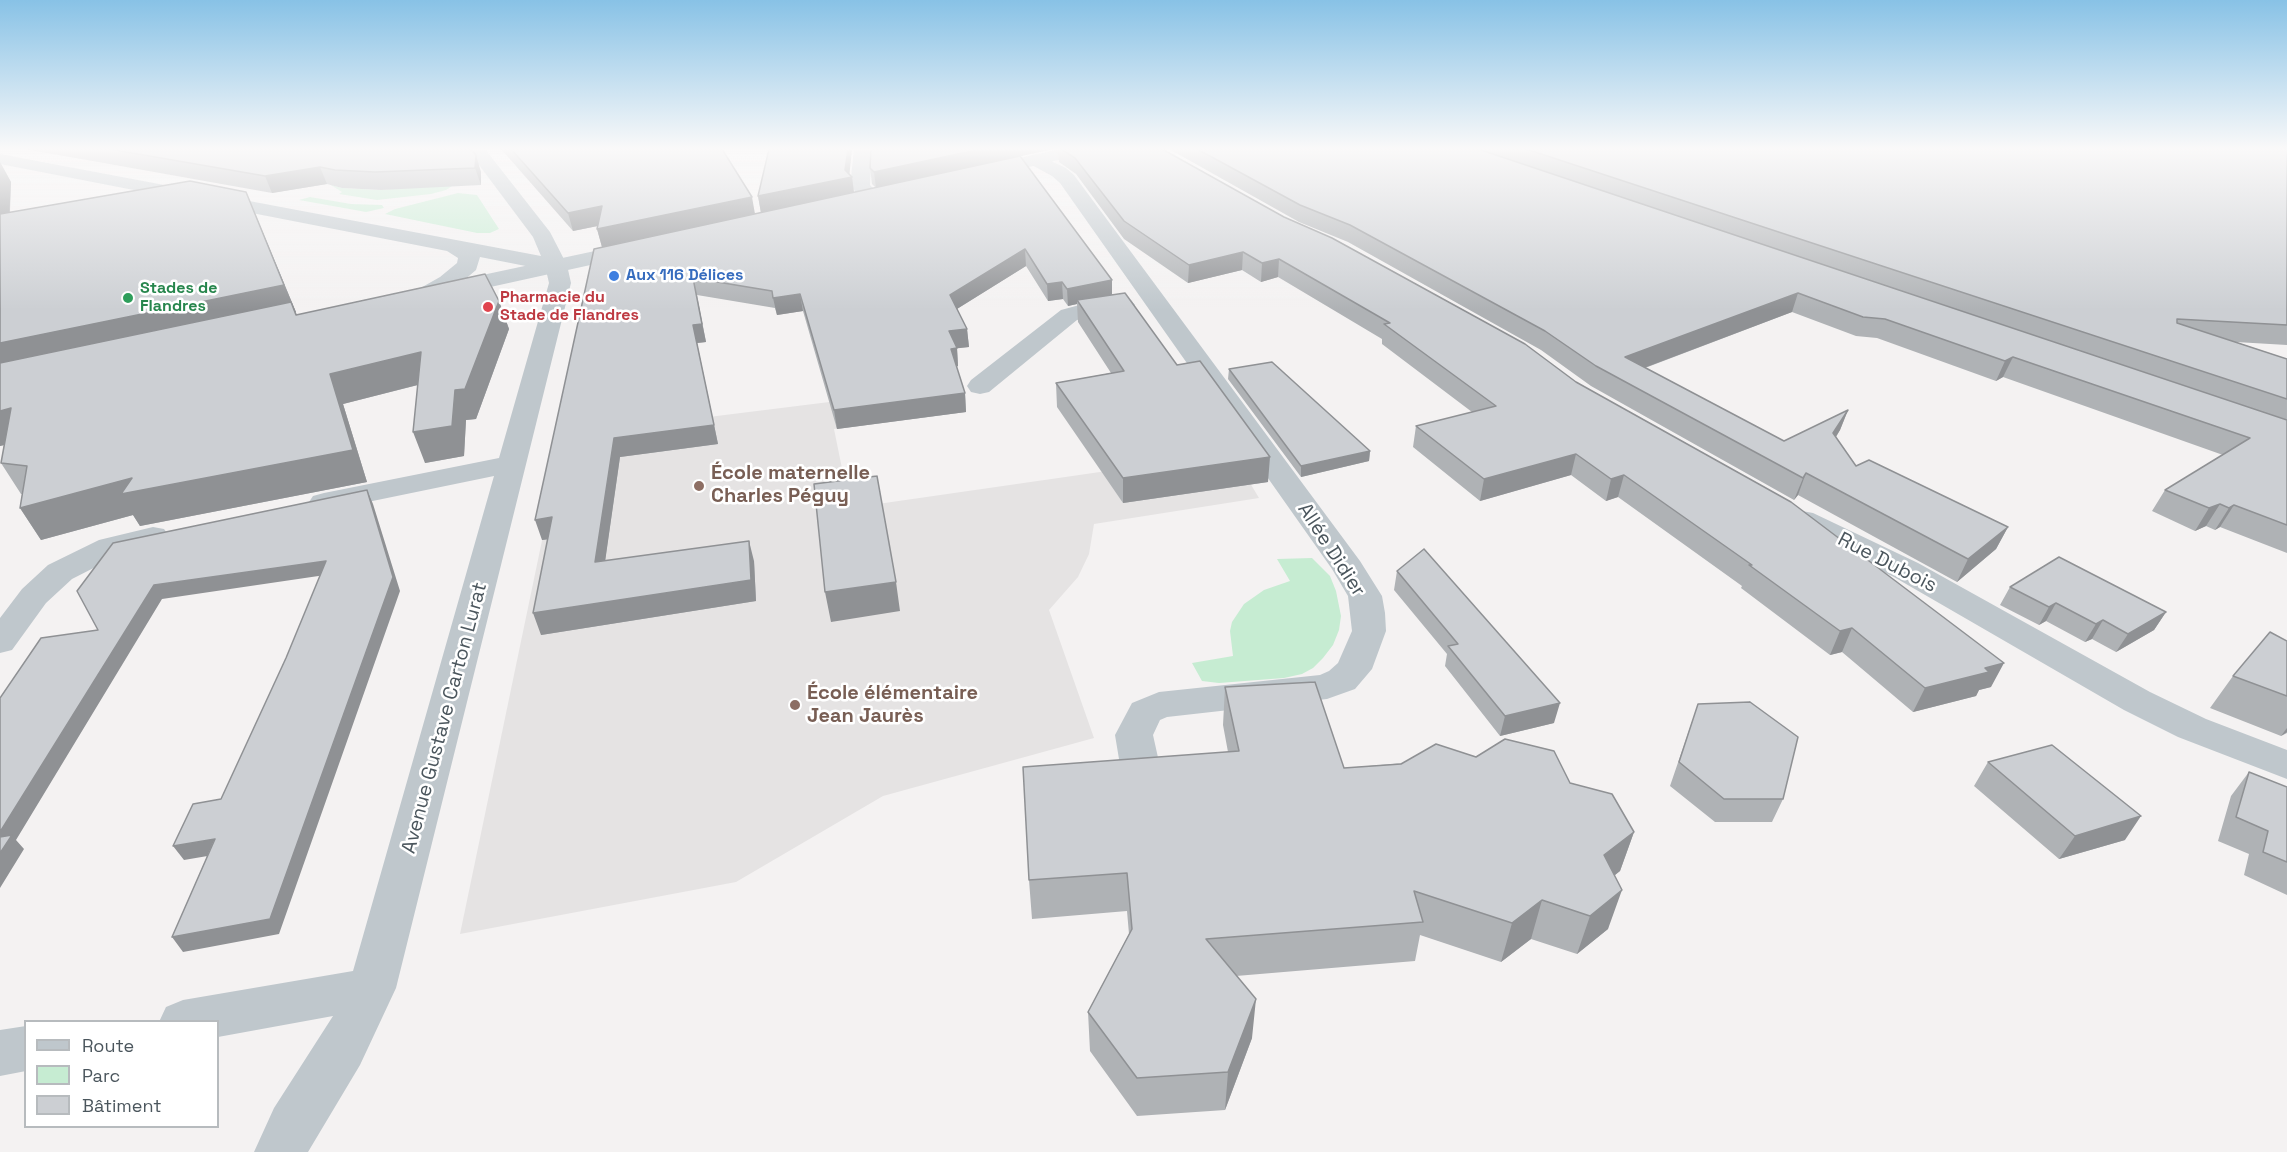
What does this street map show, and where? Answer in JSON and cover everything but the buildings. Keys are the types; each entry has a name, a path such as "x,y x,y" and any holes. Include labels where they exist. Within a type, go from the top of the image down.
{"street":[{"path":"231,203 556,265"},
{"path":"517,203 543,236 556,265"},
{"name":"Allée Didier","path":"1084,203 1348,568 1365,596 1369,631 1354,669 1342,680 1328,687 1173,703 1159,705 1145,712 1134,735 1141,771"},
{"path":"453,245 469,256 468,265 448,282 413,297 658,243"},
{"name":"Avenue Gustave Carton Lurat","path":"281,1152 293,1126 342,1049 372,988 559,290 560,277 556,265"},
{"path":"980,386 1069,315 1086,310 1155,301"},
{"path":"295,508 511,464"},
{"name":"Rue Dubois","path":"1776,505 1835,537 1906,570 2137,701 2192,728 2287,765"},
{"path":"0,642 45,584 66,568 110,547 179,531"},
{"path":"194,1020 372,988"},
{"path":"0,1053 24,1048"}],"shaded area":[{"name":"École élémentaire Jean Jaurès","path":"958,386 966,412 834,429 850,508 1232,453 1259,498 1094,524 1089,554 1078,577 1049,610 1094,738 883,796 736,882 460,934 564,435"}],"green space":[{"path":"314,203 382,205 384,208 366,212"},
{"path":"420,203 482,203 499,229 490,233 477,233 385,214"},
{"path":"1312,558 1330,576 1336,591 1341,616 1333,645 1323,658 1313,668 1302,674 1284,678 1219,683 1202,681 1192,663 1233,656 1230,631 1232,622 1244,604 1264,590 1290,581 1277,559"}],"place":[{"name":"Aux 116 Délices","path":"614,276"},
{"name":"Stades de Flandres","path":"128,298"},
{"name":"Pharmacie du Stade de Flandres","path":"488,307"},
{"name":"École maternelle Charles Péguy","path":"699,486"},
{"name":"École élémentaire Jean Jaurès","path":"795,705"}]}
